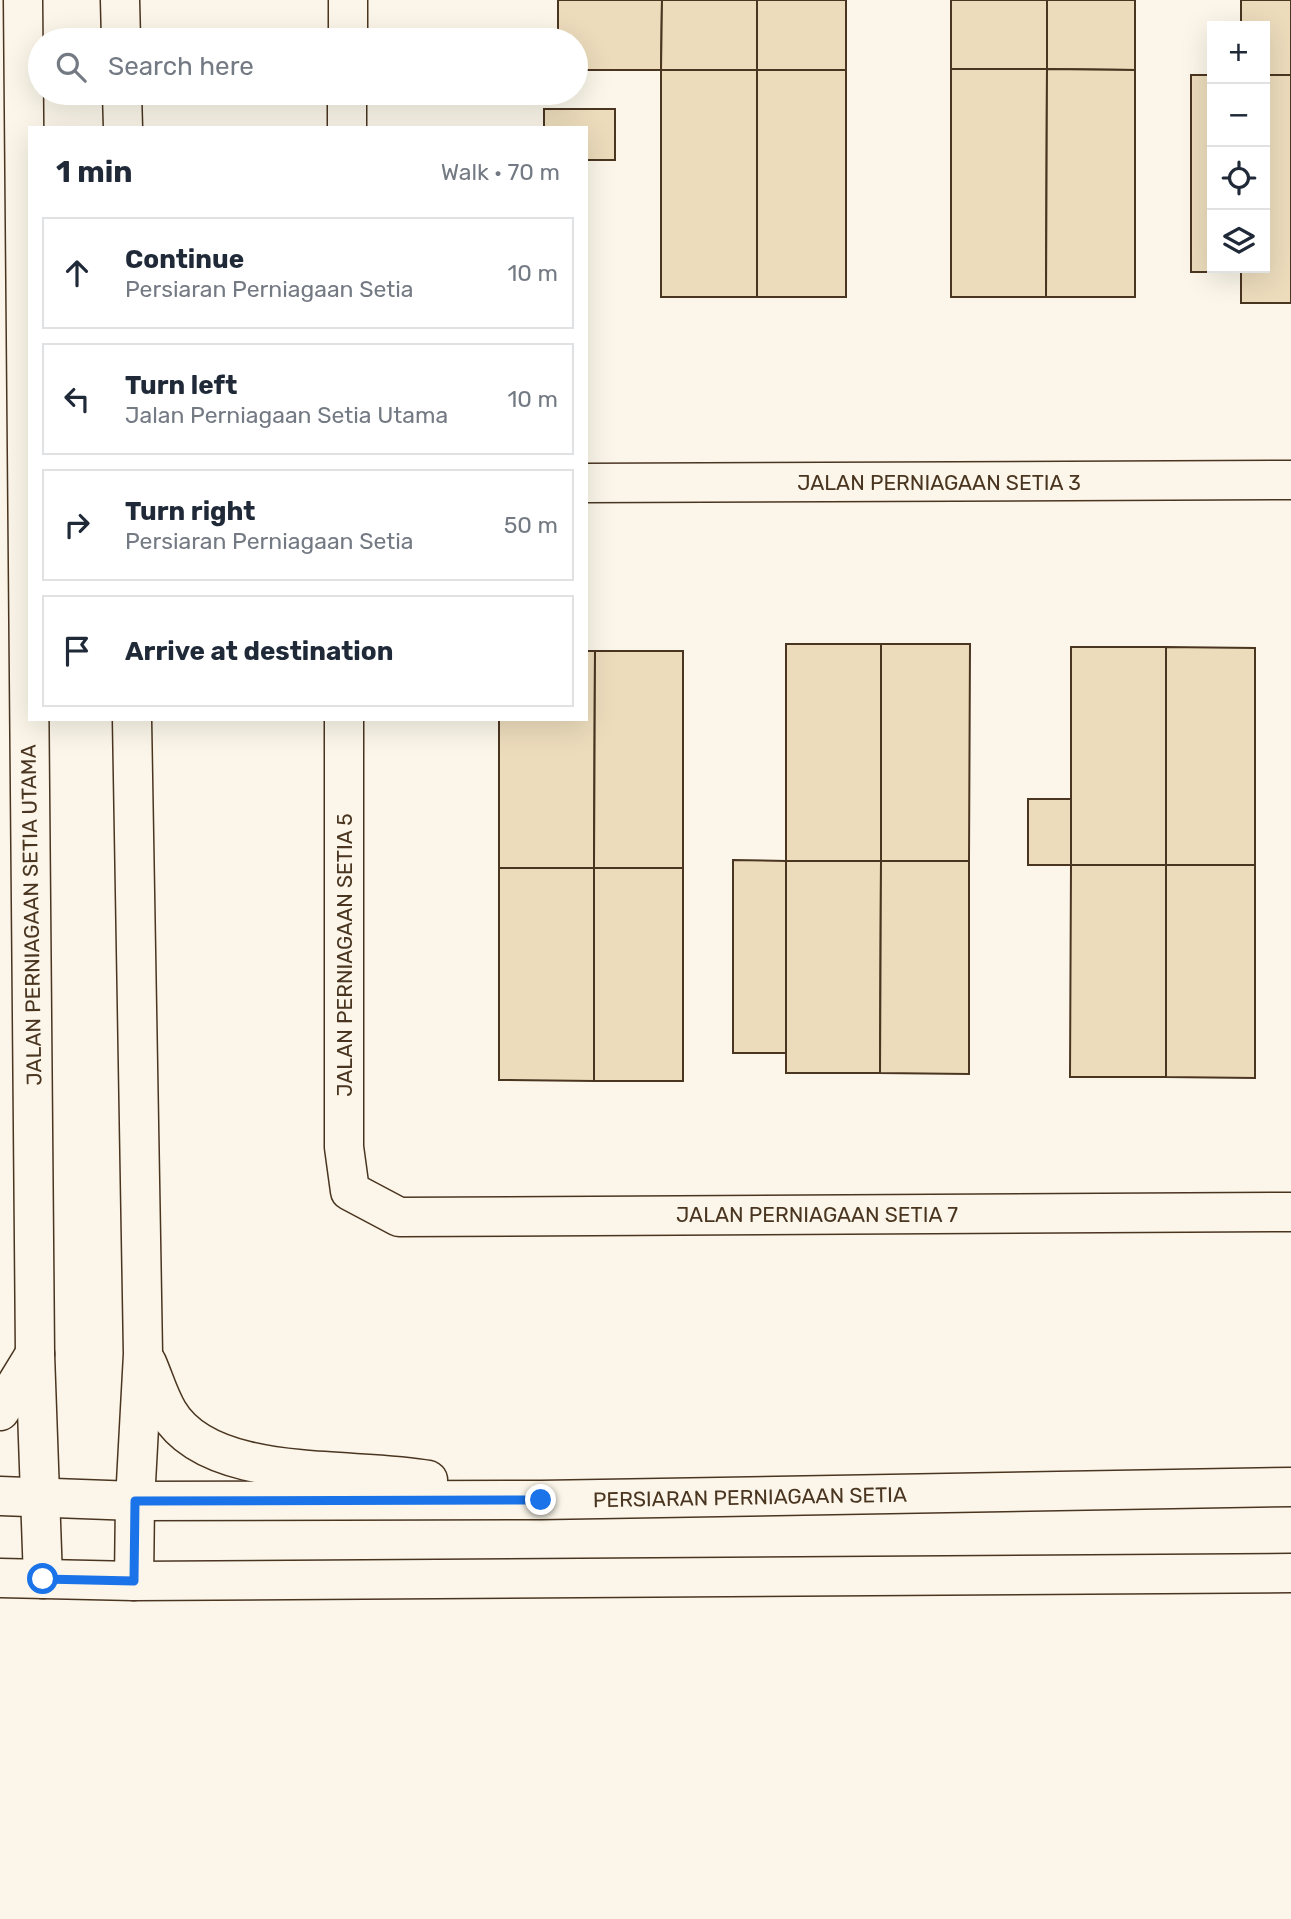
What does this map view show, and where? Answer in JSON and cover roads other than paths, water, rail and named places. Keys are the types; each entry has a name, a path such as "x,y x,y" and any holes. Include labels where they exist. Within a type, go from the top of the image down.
{"main road":[{"name":"JALAN PERNIAGAAN SETIA UTAMA","path":"23,0 28,564"},
{"path":"120,0 121,28"},
{"path":"348,0 348,28"},
{"path":"122,105 122,126"},
{"path":"347,105 347,126"},
{"name":"JALAN PERNIAGAAN SETIA 3","path":"588,483 1291,480"},
{"name":"JALAN PERNIAGAAN SETIA UTAMA","path":"29,721 35,1354 43,1579"},
{"path":"132,721 143,1354 135,1501 134,1581"},
{"name":"JALAN PERNIAGAAN SETIA 5","path":"344,721 344,1147 350,1191"},
{"name":"JALAN PERNIAGAAN SETIA 7","path":"350,1191 399,1217 1291,1212"},
{"path":"0,1411 35,1354"},
{"path":"143,1354 169,1413 190,1435 212,1451 253,1464 414,1477 541,1500"},
{"name":"PERSIARAN PERNIAGAAN SETIA","path":"0,1496 135,1501 541,1500 1291,1487"},
{"path":"0,1578 134,1581 1291,1573"}]}
